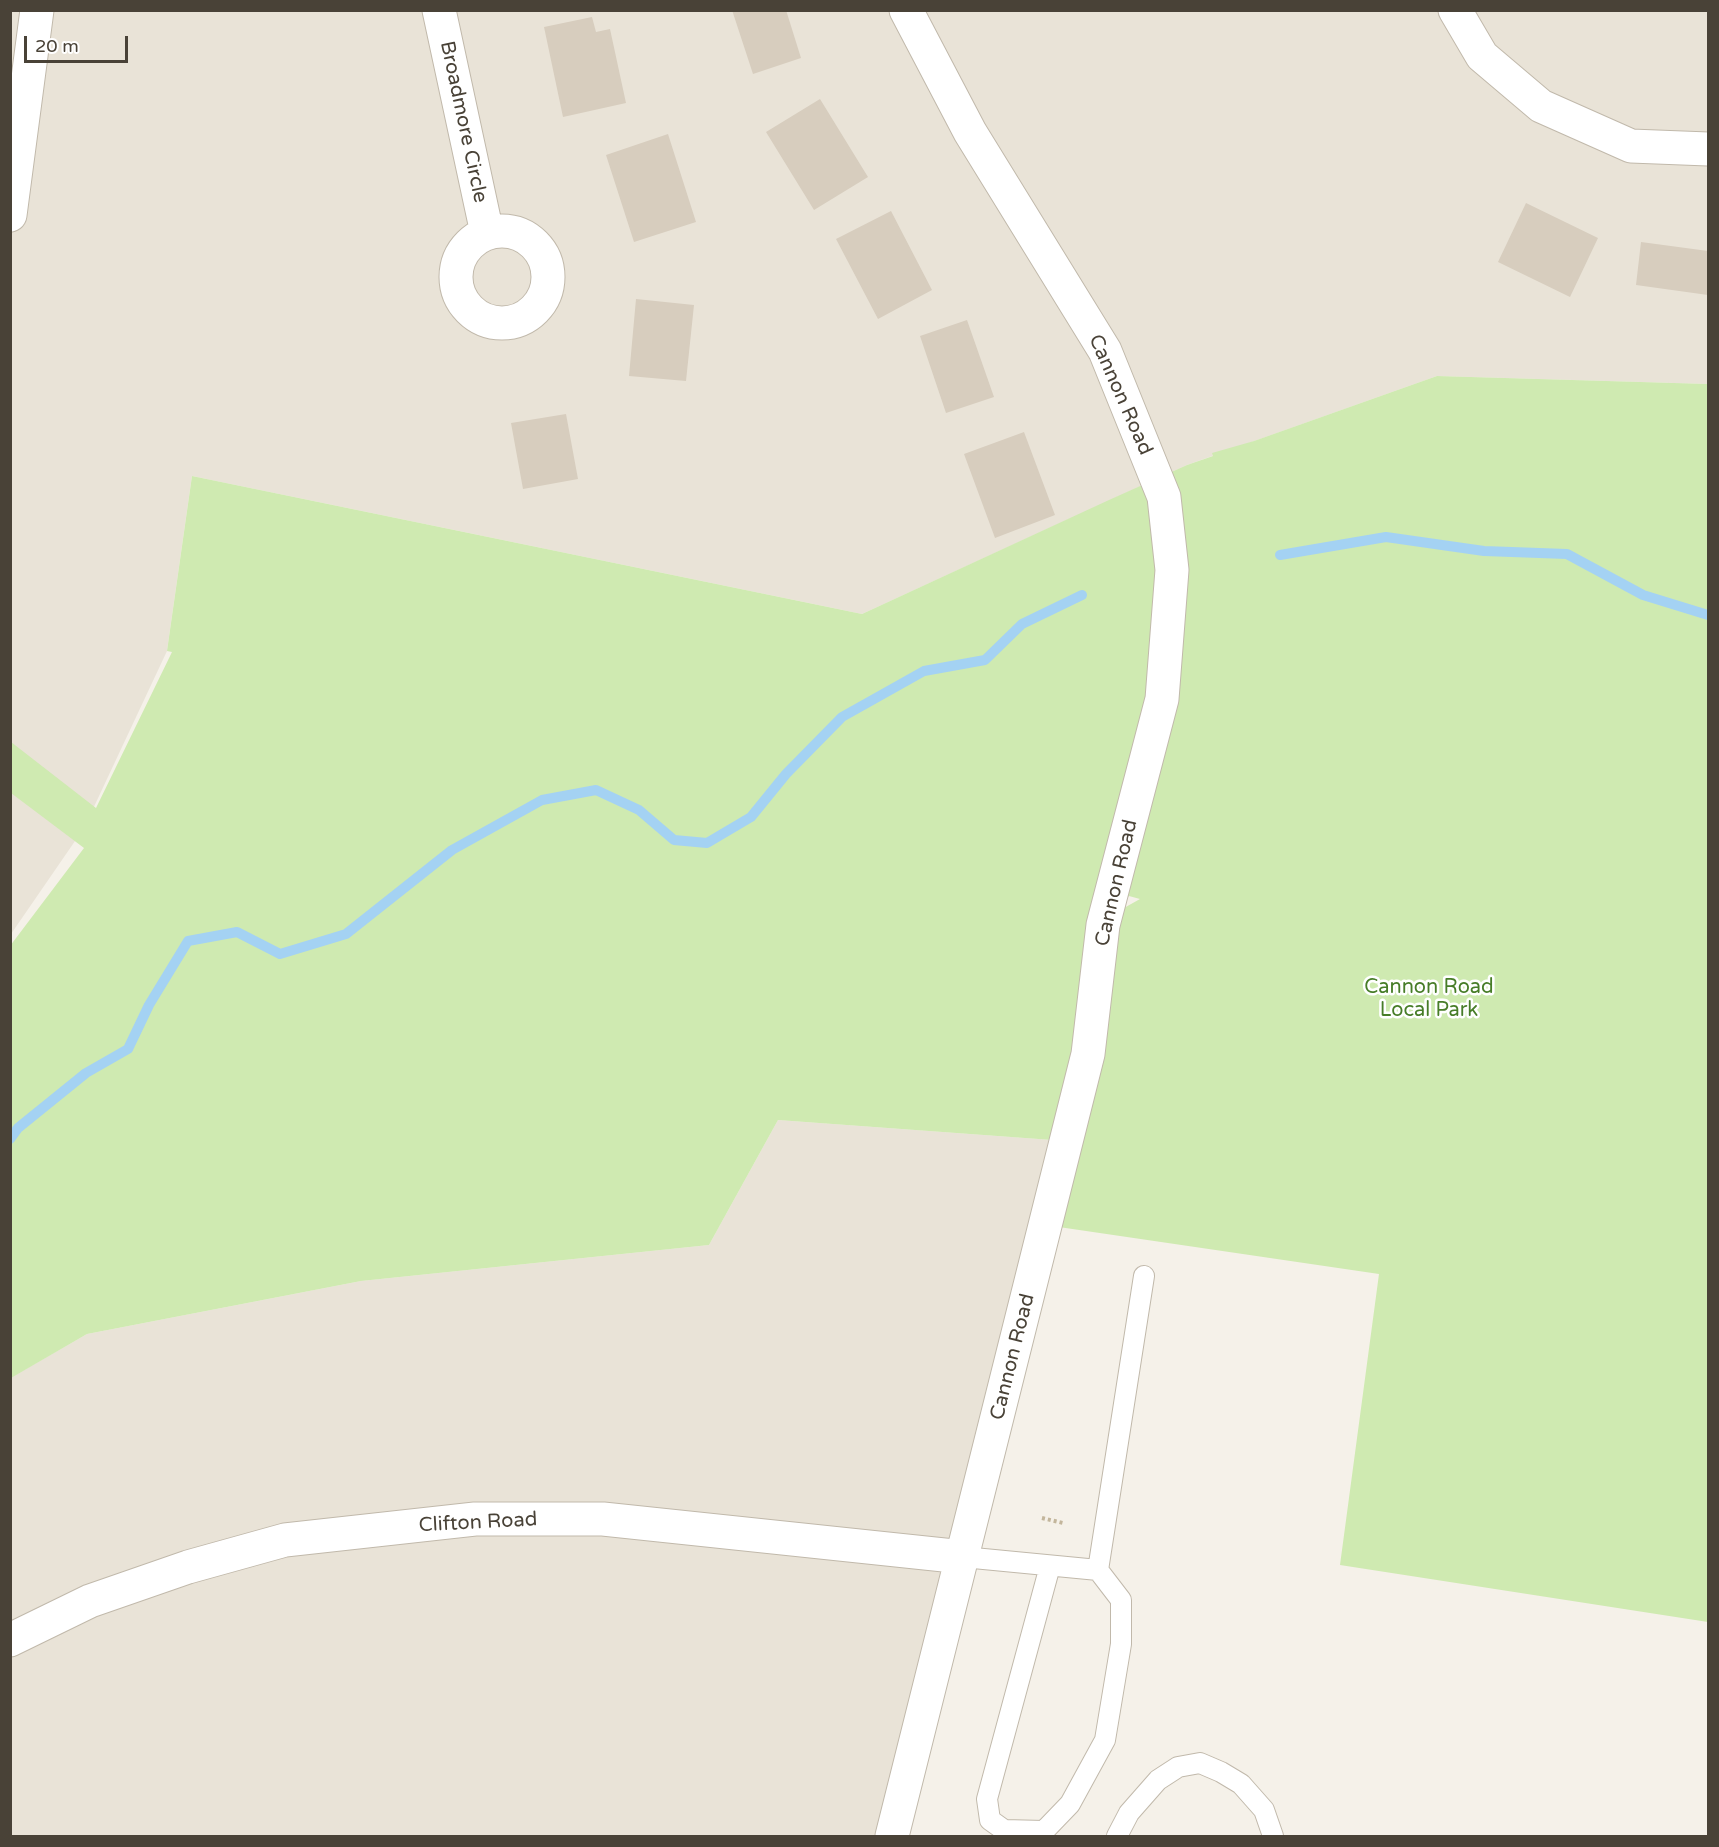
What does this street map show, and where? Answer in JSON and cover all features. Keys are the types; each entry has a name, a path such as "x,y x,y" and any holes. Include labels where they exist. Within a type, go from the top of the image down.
{"street":[{"path":"10,215 37,10"},
{"name":"Broadmore Circle","path":"439,10 486,233"},
{"name":"Cannon Road","path":"892,1836 1088,1054 1104,925 1162,699 1172,570 1164,497 1105,351 970,132 906,10"},
{"path":"1455,10 1482,56 1541,106 1631,146 1708,149"},
{"name":"Clifton Road","path":"10,1640 90,1602 188,1567 285,1540 476,1519 603,1519 963,1557"}],"lane":[{"path":"1050,1566 987,1799 990,1820 1004,1830 1044,1831 1070,1804 1105,1740 1120,1644 1121,1600 1098,1570 1144,1276"},
{"path":"963,1557 1098,1570"},
{"path":"1117,1836 1129,1813 1158,1780 1178,1767 1200,1763 1241,1784 1264,1810 1273,1836"}],"path":[{"path":"1042,1518 1063,1523"}],"shaded area":[{"path":"11,11 1708,11 1708,384 1437,376 1187,465 862,614 192,476 167,651 84,828 11,934"},
{"path":"778,1120 1066,1141 892,1836 11,1836 10,1378 87,1334 361,1281 709,1245"}],"green space":[{"name":"Cannon Road Local Park","path":"1437,376 1708,384 1708,1622 1340,1565 1379,1274 1052,1226 1115,913 1140,899 1129,896 1103,925 1066,1141 778,1120 709,1245 361,1281 87,1334 11,1378 10,946 84,848 11,793 11,742 96,808 172,652 167,651 192,476 862,614 1109,500 1187,465 1213,456 1212,453 1254,441"}],"building":[{"path":"732,10 786,10 801,58 753,74"},
{"path":"592,17 596,32 610,29 626,103 563,117 544,27"},
{"path":"820,99 868,177 814,210 766,132"},
{"path":"668,134 696,222 634,242 606,155"},
{"path":"1526,203 1598,238 1570,297 1498,262"},
{"path":"891,211 932,290 878,319 836,239"},
{"path":"1641,242 1708,251 1708,295 1636,285"},
{"path":"636,299 694,305 686,381 629,376"},
{"path":"967,320 994,397 946,413 920,336"},
{"path":"566,414 578,479 523,489 511,423"},
{"path":"1024,432 1055,515 995,538 964,454"}],"waterway":[{"path":"1280,555 1386,537 1484,551 1567,554 1643,595 1708,615"},
{"path":"10,1139 18,1128 86,1073 128,1049 149,1005 188,941 237,932 280,954 346,934 452,850 542,800 596,790 639,810 674,840 707,843 751,817 786,774 842,717 924,671 985,660 1022,624 1082,595"}]}
